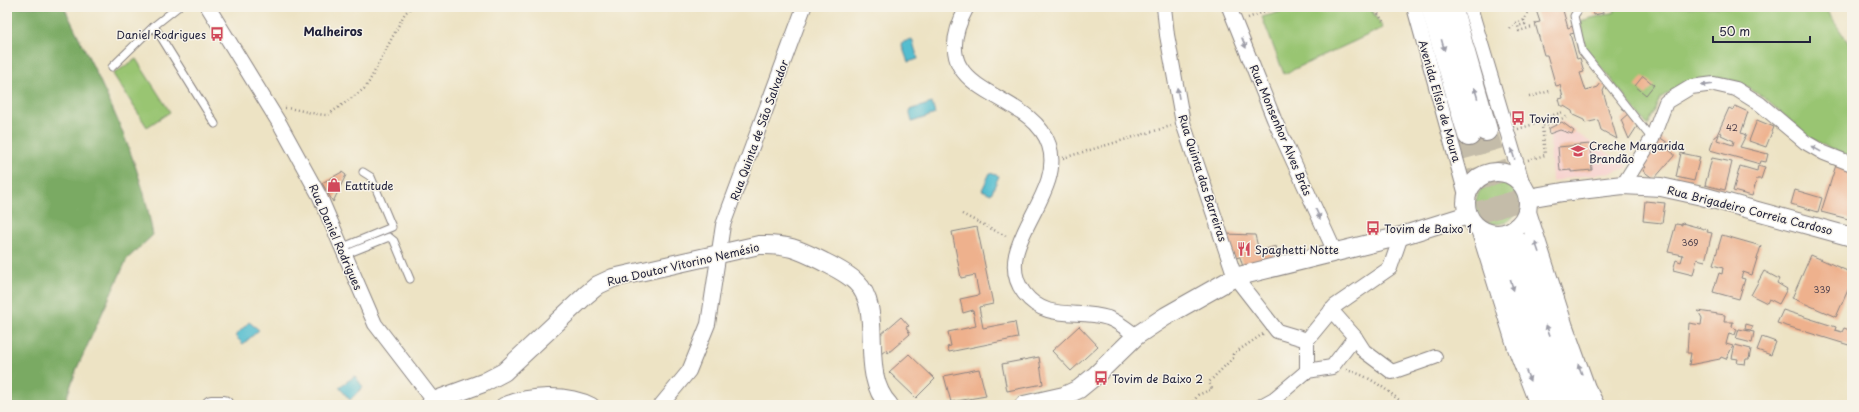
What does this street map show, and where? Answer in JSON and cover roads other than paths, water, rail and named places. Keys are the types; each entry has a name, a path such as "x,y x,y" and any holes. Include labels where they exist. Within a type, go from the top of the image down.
{"highway":[{"path":"1432,7 1487,133"},
{"path":"1451,7 1487,133"},
{"path":"1557,405 1530,341 1509,246 1549,333 1579,405"}],"street":[{"name":"Rua Daniel Rodrigues","path":"208,7 320,197 342,251 375,324 438,404"},
{"name":"Rua Quinta de São Salvador","path":"661,405 688,371 708,324 724,225 804,7"},
{"path":"967,7 958,24 954,43 957,59 964,72 974,82 1031,120 1040,129 1049,144 1052,158 1046,186 1016,251 1014,266 1017,280 1024,293 1036,305 1048,311 1107,318 1120,324 1136,336"},
{"name":"Rua Quinta das Barreiras","path":"1164,7 1167,35 1183,123 1235,277 1277,331 1308,340"},
{"name":"Rua Monsenhor Alves Brás","path":"1229,7 1274,118 1335,252"},
{"name":"Avenida Elísio de Moura","path":"1414,7 1466,195"},
{"path":"1470,7 1487,133 1516,164 1564,327 1586,388 1595,405"},
{"path":"1623,185 1652,138 1666,102 1690,87 1714,84 1736,89 1760,104 1805,142 1824,153 1852,164"},
{"path":"1491,172 1506,173 1515,177 1526,198 1522,220 1516,227 1508,232 1498,234 1489,233 1480,229 1473,223 1468,215 1466,195 1470,186 1477,178 1491,172"},
{"name":"Rua Brigadeiro Correia Cardoso","path":"1526,198 1623,185 1661,187 1702,196 1852,237"},
{"path":"1024,405 1064,396 1079,389 1096,375 1136,336 1235,277 1401,236 1468,215"},
{"path":"1480,229 1517,348 1539,405"},
{"path":"1307,371 1308,340 1334,306 1390,268 1401,236"},
{"name":"Rua Doutor Vitorino Nemésio","path":"438,404 504,372 598,285 613,278 759,245 776,244 796,248 829,264 857,283 868,303 874,376 878,389 889,405"},
{"path":"1331,310 1355,337 1364,351 1392,372 1435,357"},
{"path":"1268,404 1307,371 1332,367 1355,337"},
{"path":"504,405 534,396 555,396 580,400 592,405"},
{"path":"211,405 224,405"}],"lane":[{"path":"112,67 154,26 178,7"},
{"path":"1580,7 1574,16 1582,51 1652,138"},
{"path":"154,26 215,124"},
{"path":"342,251 392,227 371,177 363,172"},
{"path":"342,251 389,237 394,241 410,279"}],"water":[{"path":"912,39 918,59 908,62 901,43"},
{"path":"932,103 935,114 912,122 909,110"},
{"path":"990,173 999,176 991,194 982,190"},
{"path":"249,322 259,330 243,344 235,336"},
{"path":"355,376 363,387 350,400 339,387"}],"tunnel":[{"path":"1486,130 1518,243"},
{"path":"1469,135 1500,248"}],"place":[{"name":"Daniel Rodrigues","path":"217,34"},
{"name":"Tovim","path":"1518,118"},
{"name":"Creche Margarida Brandão","path":"1578,151"},
{"name":"Eattitude","path":"334,185"},
{"name":"Tovim de Baixo 1","path":"1373,228"},
{"name":"Spaghetti Notte","path":"1244,249"},
{"name":"Tovim de Baixo 2","path":"1101,378"}],"district":[{"name":"Malheiros","path":"333,31"}]}
